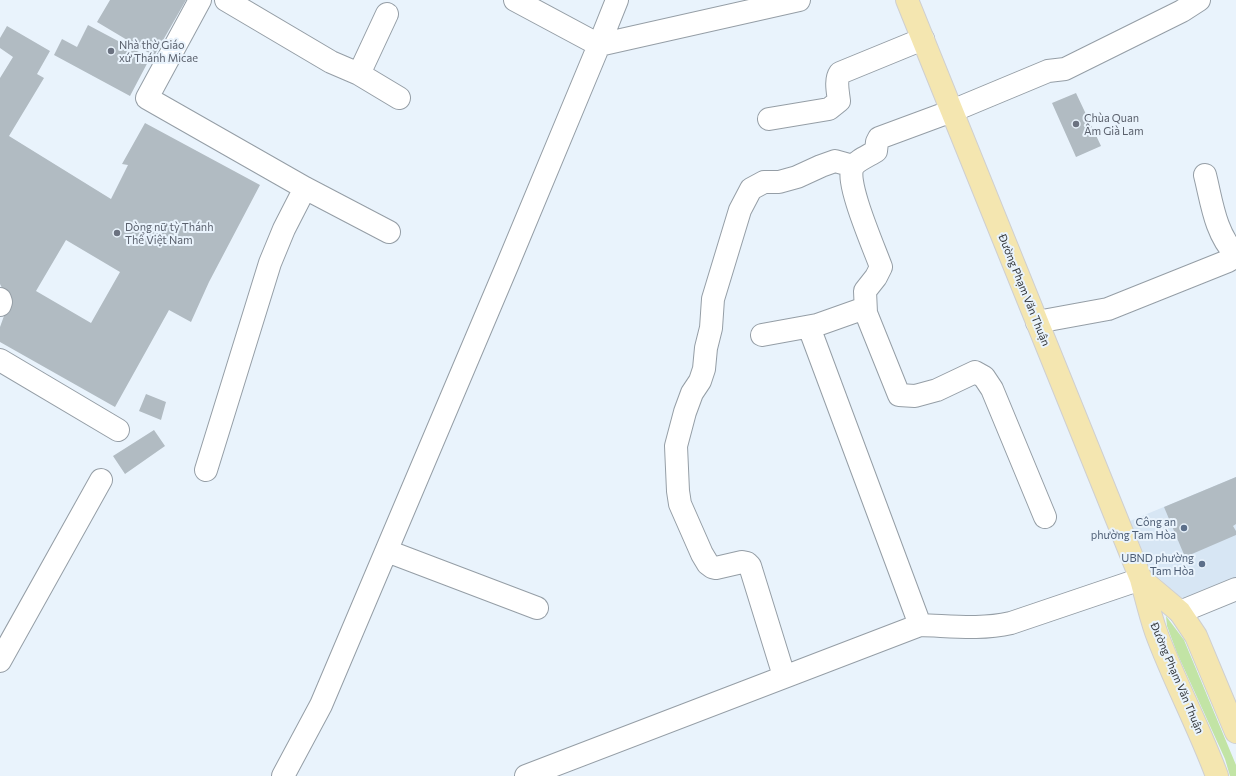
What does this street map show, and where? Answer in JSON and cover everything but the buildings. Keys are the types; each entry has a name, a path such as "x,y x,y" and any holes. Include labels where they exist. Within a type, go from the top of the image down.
{"main road":[{"name":"Đường Phạm Văn Thuận","path":"907,0 1141,579 1156,631 1217,776"},
{"name":"Đường Phạm Văn Thuận","path":"1141,579 1180,612 1196,636 1236,732"}],"street":[{"path":"200,0 147,98 305,188 389,232"},
{"path":"226,0 331,62 359,74 399,98"},
{"path":"515,0 600,45 799,0"},
{"path":"283,776 321,705 600,45 617,0"},
{"path":"1045,517 992,389 984,377 975,372 937,390 915,396 899,395 866,313 865,291 876,277 881,267 863,225 850,172 853,166 876,151 879,138 952,111 1048,71 1065,69 1182,11 1199,0"},
{"path":"359,74 387,14"},
{"path":"769,119 829,109 833,107 839,101 837,83 840,72 923,39"},
{"path":"784,676 750,566 747,563 742,562 716,568 712,567 708,564 702,554 680,504 676,446 685,412 692,393 700,381 704,369 706,348 711,328 713,299 740,210 751,189 764,182 779,182 797,177 835,161 853,166"},
{"path":"1037,322 1108,309 1228,261 1236,256 1216,224 1205,175"},
{"path":"206,470 270,263 284,229 305,188"},
{"path":"0,299 0,305"},
{"path":"762,336 808,327 865,308"},
{"path":"808,327 920,625"},
{"path":"0,360 118,430"},
{"path":"0,661 101,480"},
{"path":"387,551 537,608"},
{"path":"526,776 920,625 975,628 993,627 1011,623 1141,579"},
{"path":"1180,612 1236,590"}],"shaded area":[{"path":"1236,477 1236,582 1186,602 1151,571 1130,521"}],"green space":[{"path":"1166,616 1184,640 1236,765 1236,776 1230,776 1225,759 1177,653 1167,626"}],"place":[{"name":"Nhà thờ Giáo xứ Thánh Micae","path":"111,51"},
{"name":"Chùa Quan Âm Già Lam","path":"1076,124"},
{"name":"Dòng nữ tỳ Thánh Thể Việt Nam","path":"117,233"},
{"name":"Công an phường Tam Hòa","path":"1184,528"},
{"name":"UBND phường Tam Hòa","path":"1202,564"}]}
